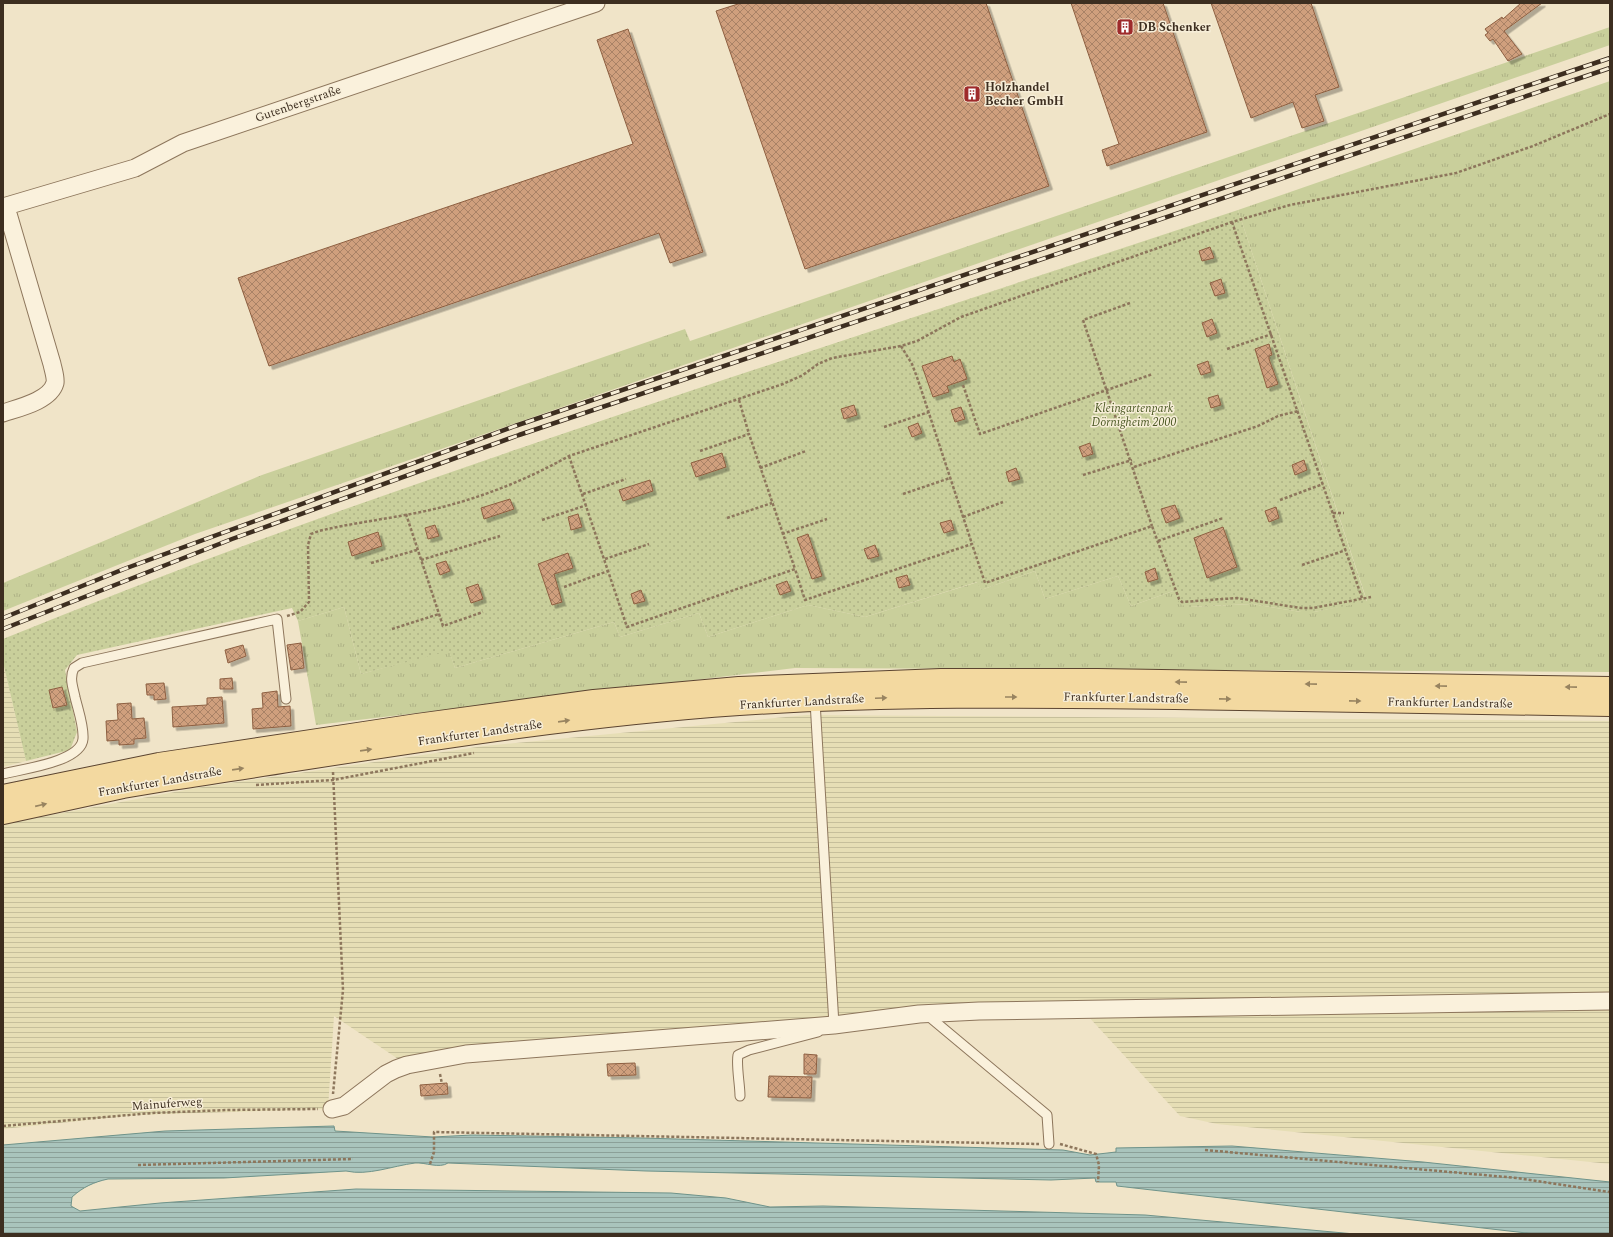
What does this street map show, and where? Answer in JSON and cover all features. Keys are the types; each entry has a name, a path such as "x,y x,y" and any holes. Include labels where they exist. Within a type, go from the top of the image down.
{"main road":[{"name":"Frankfurter Landstraße","path":"3,796 159,764 424,724 594,701 738,688 878,681 1098,680 1610,688"},
{"name":"Frankfurter Landstraße","path":"3,813 143,783 583,719 670,709 815,701 943,697 1078,697 1610,705"}],"street":[{"name":"Gutenbergstraße","path":"4,207 135,168 183,143 596,3"},
{"path":"3,413 34,402 47,394 55,383 52,364 4,207"},
{"path":"332,1109 344,1106 391,1072 407,1065 436,1059 509,1050 834,1025 926,1014 987,1011 1610,1000"}],"lane":[{"path":"3,774 65,758 78,751 83,739 82,728 71,679 74,668 82,663 277,619 286,699"},
{"path":"740,1096 737,1060 738,1055 749,1050 813,1034 834,1025 815,701"},
{"path":"926,1014 1047,1115 1049,1144"}],"path":[{"path":"277,619 300,612 309,602 308,545 311,534 328,528 406,514 466,500 538,474 569,456 784,384 803,375 818,364 832,358 901,346 917,341 961,317 1232,222 1290,205 1456,173 1533,146 1610,114"},
{"path":"1232,222 1272,334 1362,598"},
{"path":"1130,304 1084,320 1132,460 1152,526 1179,599 1182,602 1237,598 1307,608 1371,597"},
{"path":"1227,349 1272,334"},
{"path":"901,346 912,364 985,583 1152,526"},
{"path":"963,385 980,434 1153,374"},
{"path":"739,400 760,468 805,600 972,544"},
{"path":"1134,467 1258,426 1278,416 1298,411"},
{"path":"884,427 929,412"},
{"path":"700,451 749,434"},
{"path":"760,468 806,451"},
{"path":"569,456 587,505 627,627 795,569"},
{"path":"1083,476 1132,460"},
{"path":"903,494 950,478"},
{"path":"583,494 626,479"},
{"path":"1280,500 1323,484"},
{"path":"963,517 1004,502"},
{"path":"727,518 772,503"},
{"path":"542,520 587,505"},
{"path":"1333,513 1344,514"},
{"path":"406,514 443,626 483,612"},
{"path":"1158,541 1223,518"},
{"path":"782,534 827,519"},
{"path":"421,560 500,536"},
{"path":"605,559 649,544"},
{"path":"371,563 417,550"},
{"path":"1302,565 1346,550"},
{"path":"564,587 609,571"},
{"path":"392,629 439,614"},
{"path":"256,786 333,780 480,752"},
{"path":"331,755 343,990 332,1109"},
{"name":"Mainuferweg","path":"3,1126 152,1113 227,1110 332,1109"},
{"path":"430,1164 434,1152 434,1132 1062,1144 1096,1154 1098,1165 1098,1182"},
{"path":"1205,1150 1517,1178 1609,1192"},
{"path":"138,1166 353,1159"}],"shaded area":[{"path":"3,662 26,761 3,767"},
{"path":"807,715 1610,721 1610,1164 1217,1124 1180,1116 1086,1014 978,1016 469,1058 413,1069 334,1016 328,1109 136,1115 3,1129 3,824 196,788 484,746"}],"green space":[{"path":"1610,27 1610,45 195,534 3,611 3,583 262,475 685,329 690,341"},
{"path":"1610,81 1610,672 795,668 316,725 298,621 344,607 361,674 449,650 455,668 614,622 620,637 699,613 708,637 808,605 865,617 978,582 981,590 1035,571 1045,599 1118,576 1131,606 1173,591 1188,607 1252,604 1301,612 1314,612 1367,601 1238,210"},
{"name":"Kleingartenpark Dörnigheim 2000","path":"1238,210 1367,602 1314,612 1301,612 1252,604 1188,607 1180,603 1173,591 1131,606 1118,576 1045,599 1035,571 981,590 977,582 865,617 808,605 708,637 699,613 620,637 614,622 455,668 449,651 361,674 344,607 298,621 292,608 77,655 65,670 77,732 70,750 26,761 3,662 3,639 92,603 272,535 453,471"}],"water":[{"path":"334,1126 335,1131 433,1137 472,1135 642,1138 1063,1150 1090,1155 1116,1152 1116,1148 1232,1146 1423,1162 1610,1182 1610,1234 1535,1234 1117,1186 1116,1182 1096,1182 1095,1178 1051,1180 646,1171 448,1163 444,1165 436,1165 415,1163 363,1172 346,1171 224,1178 108,1179 93,1183 80,1190 72,1197 71,1206 80,1211 160,1203 356,1189 671,1193 726,1198 770,1207 823,1206 1145,1215 1355,1234 3,1234 3,1145 165,1131"}],"building":[{"path":"741,3 986,3 1049,186 805,269 716,11"},
{"path":"1071,3 1163,3 1207,132 1107,166 1102,150 1119,144"},
{"path":"1211,3 1311,3 1339,87 1315,95 1324,121 1302,128 1293,102 1251,118"},
{"path":"1521,3 1542,3 1504,31 1522,54 1508,61 1493,39 1490,41 1485,35 1488,33 1485,29 1502,17 1503,19"},
{"path":"628,29 703,252 670,263 659,233 269,366 238,278 633,144 597,40"},
{"path":"1210,247 1214,258 1202,261 1199,251"},
{"path":"1221,279 1225,293 1215,296 1210,283"},
{"path":"1212,319 1217,333 1207,337 1202,323"},
{"path":"1269,344 1272,355 1269,356 1269,359 1278,384 1267,388 1255,349"},
{"path":"952,356 954,362 960,359 967,379 947,386 949,392 933,397 922,366"},
{"path":"1208,361 1211,372 1201,375 1197,365"},
{"path":"1218,395 1221,405 1211,408 1208,398"},
{"path":"854,405 857,415 844,419 841,409"},
{"path":"961,407 965,419 955,422 951,410"},
{"path":"918,423 922,433 912,437 908,427"},
{"path":"1090,443 1093,454 1083,457 1079,447"},
{"path":"722,453 726,467 696,477 691,463"},
{"path":"1304,460 1307,470 1295,475 1292,465"},
{"path":"1016,468 1020,479 1009,482 1006,472"},
{"path":"650,480 653,491 623,501 619,490"},
{"path":"510,499 514,509 484,519 481,508"},
{"path":"1175,505 1180,518 1166,523 1161,509"},
{"path":"1276,507 1279,518 1269,522 1265,511"},
{"path":"578,514 582,527 571,530 568,517"},
{"path":"951,520 954,530 944,533 940,523"},
{"path":"435,525 439,536 428,539 425,528"},
{"path":"1223,527 1237,567 1207,578 1194,538"},
{"path":"378,532 382,546 352,556 348,542"},
{"path":"808,534 822,576 812,579 797,538"},
{"path":"875,545 879,556 868,559 864,549"},
{"path":"568,553 573,568 554,574 562,602 552,605 538,564"},
{"path":"446,561 450,571 440,575 436,564"},
{"path":"1155,568 1158,579 1148,582 1145,572"},
{"path":"907,575 910,585 899,588 896,578"},
{"path":"787,581 791,591 780,595 776,585"},
{"path":"478,584 483,599 471,603 466,588"},
{"path":"641,590 645,601 634,604 631,594"},
{"path":"301,643 304,668 291,670 287,645"},
{"path":"243,645 246,656 228,663 225,650"},
{"path":"232,678 233,689 220,689 220,679"},
{"path":"164,683 166,699 154,700 154,695 147,695 146,684"},
{"path":"62,687 67,705 53,708 49,690"},
{"path":"277,691 278,707 290,706 291,726 253,729 252,709 263,708 262,693"},
{"path":"222,697 224,723 173,727 172,707 207,705 207,698"},
{"path":"131,703 132,719 144,718 146,738 134,739 134,744 119,745 119,740 107,741 106,721 118,720 117,704"},
{"path":"804,1054 817,1055 816,1074 804,1074"},
{"path":"635,1063 636,1075 608,1076 607,1064"},
{"path":"769,1076 812,1077 811,1098 768,1097"},
{"path":"447,1083 448,1094 421,1096 420,1085"}],"railway":[{"path":"3,618 124,569 515,426 1610,58"},
{"path":"3,629 232,539 519,435 1610,68"}],"place":[{"name":"DB Schenker","path":"1125,27"},
{"name":"Holzhandel Becher GmbH","path":"972,94"}]}
